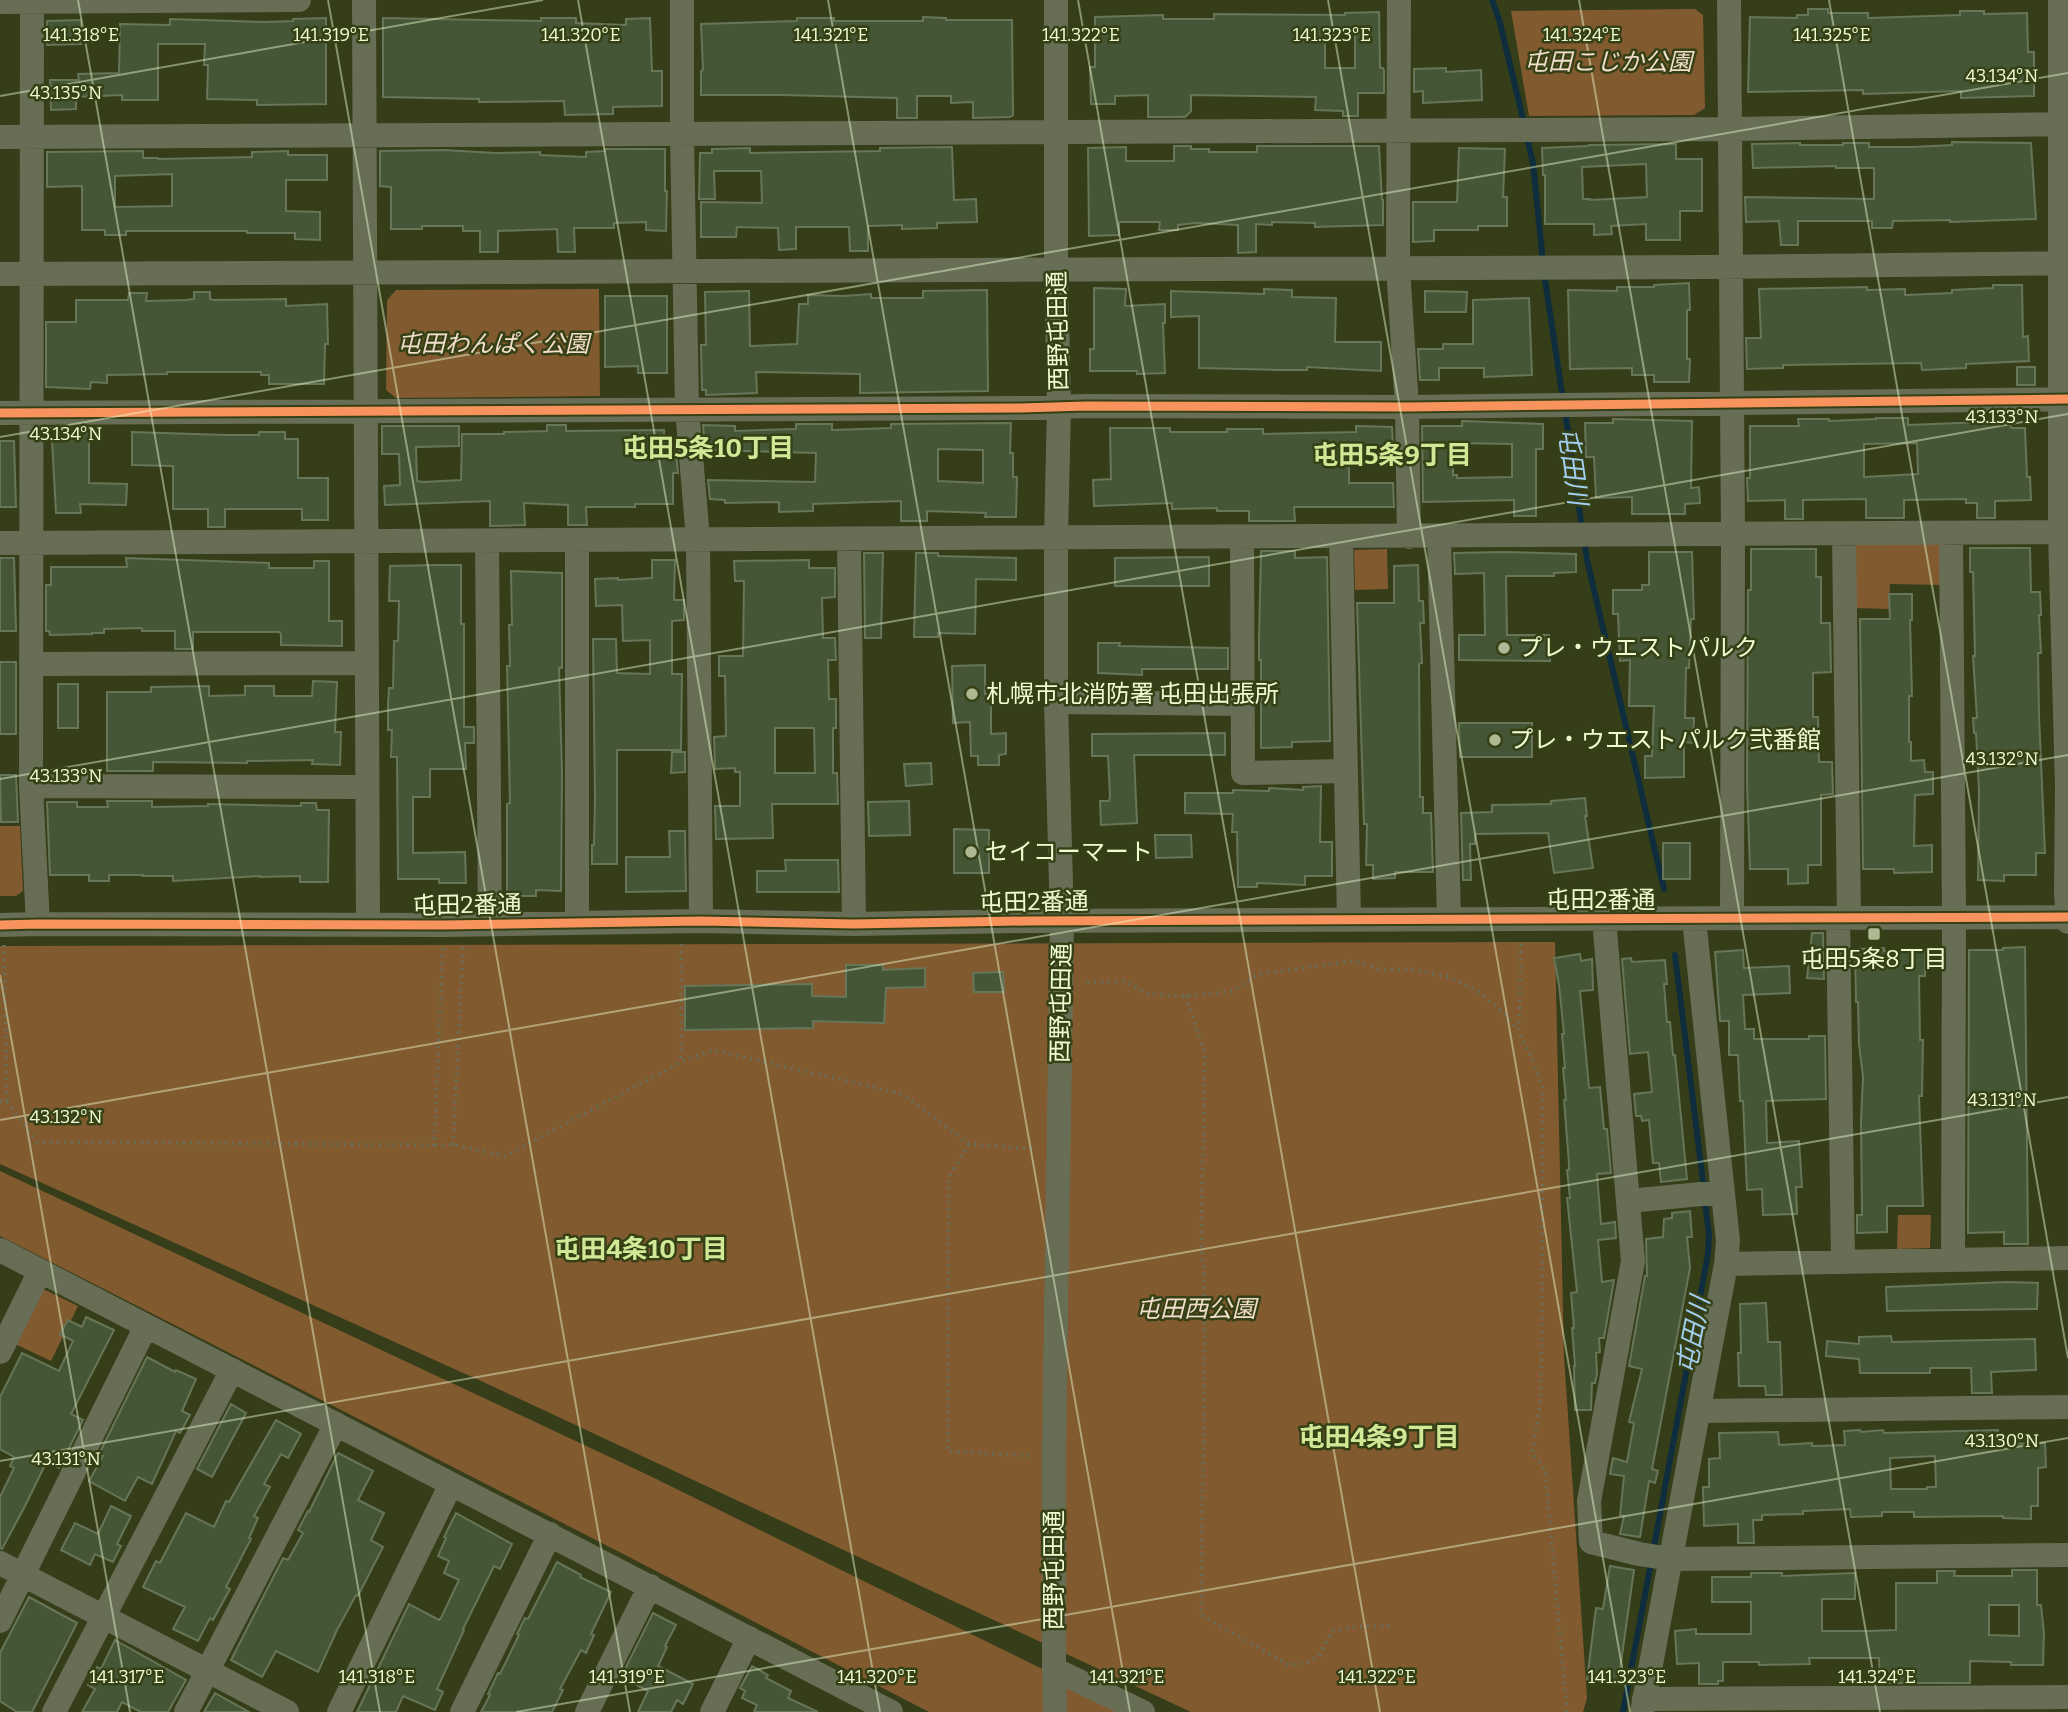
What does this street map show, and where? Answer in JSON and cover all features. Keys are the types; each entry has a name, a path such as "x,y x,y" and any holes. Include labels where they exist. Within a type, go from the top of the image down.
{"street":[{"path":"0,2 299,0"},
{"path":"364,0 368,925"},
{"path":"682,0 687,409 698,540 691,921"},
{"name":"西野屯田通","path":"1055,1712 1054,1460 1062,921 1056,702 1059,406 1056,0"},
{"path":"1399,0 1398,267 1408,407 1409,537"},
{"path":"1729,0 1734,534 1732,918"},
{"path":"2060,0 2064,124 2068,919"},
{"path":"32,2 31,786 38,924"},
{"path":"0,137 1056,134 2064,124"},
{"path":"0,275 2064,263"},
{"path":"0,413 1059,406 1408,407 2064,399"},
{"path":"0,543 2064,532"},
{"path":"1951,533 1953,1259"},
{"path":"1843,1261 1844,534"},
{"path":"1242,537 1243,772 1345,771"},
{"path":"1341,537 1349,920"},
{"path":"1438,537 1448,919"},
{"path":"849,539 854,924"},
{"path":"576,540 577,922"},
{"path":"486,541 490,924"},
{"path":"32,664 366,663"},
{"path":"1056,702 1243,704"},
{"path":"31,786 366,787"},
{"name":"屯田2番通","path":"2,925 368,925 691,921 854,924 1954,917 2068,919"},
{"path":"1605,919 1633,1261 1589,1501 1591,1542 1671,1559 2068,1555"},
{"path":"1694,919 1728,1241 1726,1264 1643,1705 2068,1697"},
{"path":"1628,1201 1722,1192"},
{"path":"0,1250 749,1638 845,1702 891,1712"},
{"path":"1726,1264 2068,1258 2068,1280"},
{"path":"0,1352 40,1271"},
{"path":"0,1622 146,1326"},
{"path":"54,1712 232,1370"},
{"path":"1699,1411 2068,1407"},
{"path":"186,1712 336,1424"},
{"path":"339,1712 451,1484"},
{"path":"462,1712 550,1534"},
{"path":"0,1563 287,1712"},
{"path":"587,1712 650,1586"},
{"path":"712,1712 749,1638"},
{"path":"1054,1669 1143,1712"}],"path":[{"path":"681,1062 691,921"},
{"path":"453,1145 454,924"},
{"path":"434,1146 454,924"},
{"path":"2,925 7,1102 37,1142 453,1145 505,1156 681,1062 713,1050 903,1094 969,1144 1036,1149"},
{"path":"1519,1032 1521,944"},
{"path":"1087,982 1124,981 1147,994 1186,996 1230,992 1259,974 1353,961 1382,970 1410,969 1449,977 1476,990 1496,1006 1519,1032 1535,1065 1543,1090 1541,1399 1532,1453 1545,1469 1567,1712"},
{"path":"1186,996 1205,1054 1201,1247 1205,1328 1201,1615 1289,1665 1307,1663 1319,1656 1332,1631 1353,1627 1390,1626"},
{"path":"0,1101 7,1102"},
{"path":"969,1144 948,1177 948,1451 1034,1456"}],"green space":[{"name":"屯田こじか公園","path":"1695,9 1703,15 1705,108 1694,115 1529,116 1511,11"},
{"name":"屯田わんぱく公園","path":"599,289 600,396 396,398 386,390 387,300 396,290"},
{"path":"1856,535 1945,538 1944,585 1890,584 1889,609 1854,608"},
{"path":"1387,549 1388,589 1355,590 1354,550"},
{"path":"0,826 20,826 23,891 16,896 0,896"},
{"name":"屯田西公園","path":"1555,942 1564,1356 1587,1698 1583,1712 1191,1712 481,1381 0,1164 0,946"},
{"path":"0,1171 646,1474 1130,1712 929,1712 0,1236"},
{"path":"1898,1215 1931,1215 1930,1248 1897,1249"},
{"path":"41,1288 78,1306 51,1361 15,1344"}],"building":[{"path":"1808,9 1828,9 1828,13 1868,13 1868,18 1960,15 1960,11 1984,11 1984,14 2027,13 2028,52 2034,52 2034,96 1961,98 1961,91 1863,94 1863,90 1748,92 1750,17 1797,18 1797,15 1808,15"},
{"path":"1379,12 1380,68 1384,70 1384,93 1358,93 1358,116 1343,116 1343,111 1315,110 1316,97 1191,95 1191,111 1185,117 1148,117 1148,95 1115,96 1115,104 1091,104 1090,67 1095,67 1095,17 1163,15 1163,19 1214,19 1214,14","holes":["1355,31 1355,68 1325,68 1325,32"]},
{"path":"923,17 946,20 1012,20 1013,115 973,118 973,102 951,103 951,96 917,96 917,118 897,118 897,98 701,95 701,24 797,21 797,18 834,18 834,21 923,21"},
{"path":"326,18 326,104 257,105 257,100 207,99 208,65 204,65 205,44 158,44 158,100 122,100 122,95 76,97 76,109 51,110 50,80 79,80 78,74 119,73 120,24 170,25 170,19 265,22"},
{"path":"383,18 541,21 541,18 576,18 576,23 626,25 626,19 650,18 652,71 662,71 662,106 613,107 613,114 565,115 564,101 479,102 479,99 383,97"},
{"path":"81,20 81,44 47,45 47,21"},
{"path":"1446,68 1446,72 1481,70 1482,100 1423,103 1423,91 1414,92 1414,69"},
{"path":"1952,142 2031,143 2036,219 1893,221 1892,228 1872,228 1872,221 1798,221 1798,245 1781,245 1779,221 1746,222 1745,197 1874,199 1874,168 1753,168 1752,144 1869,143 1869,147 1913,147 1952,145"},
{"path":"1676,144 1676,159 1702,159 1702,211 1680,211 1680,240 1646,240 1646,224 1611,226 1612,234 1594,235 1594,224 1545,224 1542,148","holes":["1646,164 1647,197 1583,199 1582,167"]},
{"path":"1174,146 1209,149 1209,152 1257,152 1257,146 1379,146 1383,225 1315,227 1315,223 1256,224 1256,252 1238,253 1238,225 1196,223 1178,225 1178,230 1159,230 1160,222 1119,222 1119,235 1089,236 1088,148 1126,147 1126,161 1174,161"},
{"path":"952,147 954,200 976,199 977,222 937,223 937,228 868,226 868,251 850,251 849,227 796,227 796,249 779,250 778,228 737,227 736,237 701,237 701,202 762,203 761,171 714,171 715,199 699,199 700,153 712,153 712,149 750,148 750,153"},
{"path":"1459,148 1505,149 1503,197 1507,197 1507,226 1478,226 1478,230 1434,230 1434,241 1413,242 1413,202 1457,202"},
{"path":"605,149 665,149 666,231 646,230 646,222 614,223 614,228 574,228 575,252 558,252 557,229 498,231 498,252 480,252 480,231 463,231 463,226 391,229 391,187 380,186 380,151 540,152 540,155 586,157 586,152"},
{"path":"143,151 143,158 158,159 252,157 252,152 288,151 288,155 327,155 327,180 286,180 286,211 320,212 320,240 295,239 295,233 126,231 126,235 105,235 105,230 82,230 82,186 47,187 47,152","holes":["172,174 172,206 115,207 115,176"]},
{"path":"1689,283 1689,382 1654,382 1654,375 1632,375 1632,368 1570,369 1568,290 1617,291 1617,287"},
{"path":"1993,285 2022,285 2023,337 2028,336 2029,361 1966,364 1966,368 1922,370 1921,363 1783,365 1783,368 1747,369 1746,338 1761,338 1759,289 1867,287 1867,290 1905,289 1905,295 1952,293 1952,290 1993,288"},
{"path":"1094,288 1126,289 1125,306 1165,304 1165,373 1090,371 1090,349 1094,349"},
{"path":"1264,289 1292,290 1292,297 1336,298 1335,342 1381,342 1381,371 1307,367 1307,370 1199,368 1199,316 1171,317 1171,291 1264,294"},
{"path":"987,290 988,391 860,393 860,374 756,372 757,393 706,395 706,390 702,390 701,345 706,345 705,292 749,291 750,346 797,344 799,304 808,304 808,295 871,294 871,298 923,298 923,291"},
{"path":"1425,291 1467,292 1466,312 1425,312"},
{"path":"194,292 210,292 210,299 213,300 286,299 286,306 327,304 328,344 325,344 324,384 269,384 269,375 261,375 261,372 167,372 107,375 107,383 91,382 90,389 46,387 46,322 76,322 76,300 128,300 129,293 147,293 146,301 186,300 194,299"},
{"path":"605,296 667,296 667,373 638,373 638,366 605,367"},
{"path":"1529,298 1532,375 1484,377 1484,368 1439,368 1439,380 1420,380 1418,349 1443,349 1443,344 1473,344 1473,300"},
{"path":"2017,367 2035,367 2035,385 2017,385"},
{"path":"1908,418 1908,425 2010,421 2011,428 2025,428 2031,500 1995,501 1995,518 1977,518 1977,503 1966,503 1966,499 1904,500 1904,518 1866,518 1866,499 1803,500 1803,519 1785,519 1785,500 1748,501 1750,426 1799,426 1798,419","holes":["1917,443 1918,474 1864,477 1864,444"]},
{"path":"1613,419 1692,421 1691,488 1699,487 1700,503 1685,504 1685,514 1632,514 1632,497 1596,498 1594,457 1586,457 1585,423 1613,423"},
{"path":"1462,421 1543,424 1543,449 1536,449 1536,516 1514,516 1514,500 1423,502 1422,426 1462,426","holes":["1453,443 1512,444 1512,477 1457,478 1457,475 1453,475"]},
{"path":"1011,423 1010,453 1013,453 1013,477 1017,477 1016,517 927,511 927,521 901,521 901,501 813,504 813,511 779,512 779,502 725,503 725,500 710,499 708,480 815,482 816,453 705,450 703,425 735,426 735,431 796,429 796,424 832,424 832,430 891,428 891,424","holes":["938,449 983,450 983,483 938,481"]},
{"path":"547,425 566,425 566,431 664,430 664,443 675,442 678,473 673,473 673,504 586,507 587,525 568,525 568,505 524,503 525,525 490,526 490,501 385,505 384,486 400,485 399,454 382,454 382,426 459,426 459,446 416,447 417,481 423,482 461,480 462,434 547,431"},
{"path":"1356,426 1392,427 1393,448 1349,448 1349,483 1393,483 1394,507 1294,507 1295,521 1249,521 1249,511 1217,511 1217,508 1172,509 1172,503 1094,506 1093,480 1111,479 1110,428 1170,428 1170,432 1263,429 1263,434 1356,432"},
{"path":"56,432 89,432 89,483 127,484 126,505 80,504 81,513 56,513 52,441 56,441"},
{"path":"132,432 259,435 259,432 285,432 285,439 298,439 298,478 328,478 328,520 302,520 302,509 225,509 225,527 208,527 208,509 173,509 173,466 132,465"},
{"path":"0,441 14,441 16,507 0,507"},
{"path":"1970,548 2030,548 2031,592 2040,592 2039,716 2045,853 2036,853 2036,875 2004,875 2004,881 1978,880 1979,790 1973,718 1977,718"},
{"path":"1751,549 1816,549 1816,577 1821,577 1821,623 1830,623 1831,672 1813,673 1813,717 1818,717 1819,762 1832,762 1833,794 1821,795 1821,865 1808,865 1808,883 1788,884 1788,869 1750,869 1747,783 1748,590 1751,590"},
{"path":"1261,551 1295,551 1295,558 1327,557 1330,741 1292,742 1292,747 1261,748"},
{"path":"1649,552 1692,552 1694,619 1691,619 1689,668 1686,668 1685,718 1694,718 1693,743 1684,742 1684,777 1645,778 1645,756 1652,756 1654,706 1629,706 1630,660 1620,661 1618,614 1613,614 1613,590 1642,590 1642,585 1649,585"},
{"path":"864,553 883,553 881,638 865,638"},
{"path":"916,553 1016,558 1016,580 976,579 975,634 938,633 938,637 914,637"},
{"path":"1454,553 1576,554 1576,572 1554,573 1554,576 1506,576 1507,635 1549,635 1550,661 1459,660 1459,635 1485,635 1484,573 1455,574"},
{"path":"1209,557 1209,586 1115,586 1115,558"},
{"path":"0,558 14,558 16,631 0,631"},
{"path":"126,558 269,563 269,568 314,568 314,561 329,561 329,621 342,621 342,646 281,645 279,632 193,632 193,649 175,649 175,631 104,629 104,633 50,635 49,631 46,631 46,585 51,585 51,567 127,567"},
{"path":"652,560 675,560 674,600 684,600 684,620 672,621 672,674 682,674 681,750 617,750 617,864 592,864 595,798 593,639 616,639 617,673 650,674 650,640 623,641 622,605 596,606 595,579 652,578"},
{"path":"809,560 809,568 835,568 835,597 822,598 823,638 835,638 836,660 828,660 829,699 836,699 833,773 837,773 838,804 772,804 773,838 716,839 715,806 740,806 740,772 735,772 735,768 715,769 714,737 726,736 725,676 719,676 719,656 743,656 744,581 735,581 734,561","holes":["775,728 814,728 815,773 775,773"]},
{"path":"461,565 464,727 474,727 474,743 465,743 466,769 430,769 430,797 413,797 413,853 465,852 466,883 439,883 439,879 398,879 397,757 391,757 392,730 388,730 388,705 389,688 393,688 394,641 398,641 399,601 389,601 390,566"},
{"path":"1418,565 1419,601 1423,601 1424,623 1420,623 1422,663 1419,664 1420,797 1423,797 1423,813 1431,813 1433,872 1395,872 1395,878 1373,879 1373,865 1366,865 1367,824 1364,824 1357,603 1394,603 1394,566"},
{"path":"511,571 562,573 562,668 559,668 561,891 536,890 536,896 507,896 507,804 510,803 507,666 510,666 509,625 512,625"},
{"path":"1889,594 1912,594 1912,696 1909,696 1911,761 1924,760 1925,772 1933,772 1933,794 1915,795 1914,846 1932,845 1932,872 1894,873 1894,869 1863,869 1860,619 1890,619"},
{"path":"1098,643 1120,643 1119,646 1228,648 1228,669 1142,669 1142,675 1098,673"},
{"path":"0,662 16,662 16,734 0,734"},
{"path":"985,665 985,694 991,694 991,734 1006,733 1006,754 999,755 999,765 978,765 978,756 971,756 970,722 953,723 952,666"},
{"path":"313,681 337,682 335,732 341,732 340,765 312,764 313,760 247,763 153,762 153,771 107,771 107,692 151,692 151,687 209,686 209,696 245,695 245,686 274,686 274,696 312,696"},
{"path":"58,684 78,684 78,728 58,728"},
{"name":"プレ・ウエストパルク弐番館","path":"1459,723 1532,723 1532,757 1460,757"},
{"path":"1225,733 1225,755 1134,755 1137,823 1101,825 1100,801 1109,801 1110,796 1108,756 1092,756 1092,734"},
{"path":"672,752 685,752 685,772 671,773"},
{"path":"931,763 932,784 906,786 904,764"},
{"path":"0,775 16,775 18,822 1,822"},
{"path":"1321,786 1320,842 1332,842 1332,876 1305,876 1305,885 1257,883 1257,887 1238,887 1237,832 1232,832 1233,814 1185,813 1185,793 1269,791 1269,788 1303,790 1303,787"},
{"path":"1585,798 1593,868 1554,873 1548,833 1475,834 1475,844 1470,844 1471,880 1463,880 1461,813 1492,812 1492,805 1551,804 1551,801"},
{"path":"107,801 152,801 152,807 208,804 301,806 301,803 316,803 317,810 329,810 328,882 300,882 300,876 173,881 173,876 109,875 109,881 89,881 89,875 50,875 47,802 77,802 77,807 108,807"},
{"path":"909,801 910,835 869,836 868,802"},
{"path":"954,829 989,830 989,873 954,873"},
{"path":"669,831 685,831 686,891 626,892 626,857 670,857"},
{"path":"1155,835 1191,835 1192,857 1156,858"},
{"path":"1663,843 1690,843 1690,879 1663,879"},
{"path":"785,860 838,860 839,892 757,892 757,871 786,871"},
{"path":"1812,933 1823,933 1824,979 1807,978"},
{"path":"2025,947 2028,1244 2004,1244 2004,1232 1968,1233 1969,950"},
{"path":"1884,948 1884,951 1925,951 1925,976 1919,976 1920,1040 1923,1040 1922,1096 1919,1096 1923,1206 1887,1206 1887,1232 1857,1233 1857,1215 1862,1215 1863,1077 1856,1002 1855,949"},
{"path":"1743,950 1744,968 1789,966 1790,993 1743,995 1745,1029 1754,1029 1754,1039 1809,1039 1809,1036 1825,1036 1826,1099 1766,1101 1767,1143 1799,1141 1802,1187 1796,1187 1797,1214 1763,1215 1762,1189 1747,1190 1738,1055 1729,1055 1729,1021 1720,1021 1715,952"},
{"path":"1580,954 1581,961 1592,959 1593,990 1580,991 1589,1088 1600,1087 1611,1173 1597,1174 1601,1224 1615,1222 1616,1238 1598,1240 1602,1282 1614,1280 1604,1338 1599,1338 1600,1352 1596,1353 1597,1374 1595,1383 1592,1383 1591,1410 1575,1410 1571,1293 1577,1292 1567,1198 1570,1198 1564,1100 1564,1034 1554,958"},
{"path":"1631,958 1632,962 1665,960 1667,1022 1670,1022 1675,1055 1687,1179 1661,1182 1659,1163 1653,1163 1649,1120 1642,1121 1641,1116 1636,1116 1634,1094 1652,1092 1648,1052 1630,1054 1622,959"},
{"path":"846,965 883,965 883,970 925,968 925,987 886,988 884,1023 813,1021 813,1028 685,1030 685,986 812,984 812,996 846,997"},
{"path":"1003,972 1004,992 974,992 973,973"},
{"path":"1690,1211 1692,1237 1687,1237 1690,1268 1652,1469 1658,1471 1655,1483 1649,1481 1640,1537 1620,1534 1624,1516 1620,1515 1624,1476 1610,1474 1613,1458 1627,1462 1634,1423 1629,1422 1642,1369 1629,1366 1647,1276 1646,1239 1663,1237 1664,1219 1672,1218 1672,1213"},
{"path":"2038,1283 2037,1309 1887,1311 1886,1287"},
{"path":"1766,1303 1768,1342 1780,1342 1782,1395 1766,1395 1765,1386 1739,1386 1740,1304"},
{"path":"86,1317 114,1330 71,1414 83,1420 59,1468 47,1461 2,1549 0,1497 14,1468 10,1466 14,1457 0,1449 0,1397 22,1353 59,1371 73,1341 60,1334 68,1320 82,1327"},
{"path":"1891,1336 1892,1342 2035,1339 2036,1370 1991,1372 1992,1393 1972,1393 1971,1368 1930,1368 1930,1373 1860,1373 1859,1359 1826,1356 1827,1341 1859,1344 1859,1337"},
{"path":"147,1357 175,1372 176,1370 196,1379 182,1411 190,1415 180,1433 176,1431 152,1484 138,1477 125,1501 89,1481 103,1456 99,1454"},
{"path":"231,1404 246,1413 212,1477 197,1469"},
{"path":"276,1420 301,1434 288,1458 281,1454 264,1484 270,1487 254,1516 258,1518 249,1538 251,1539 226,1587 230,1589 198,1641 173,1629 185,1607 143,1587 156,1561 160,1563 186,1513 214,1527 226,1501 229,1502"},
{"path":"1883,1430 1884,1433 1998,1430 1999,1444 2045,1443 2046,1467 2038,1468 2038,1506 2031,1506 2031,1519 2003,1516 1914,1517 1914,1512 1882,1512 1882,1516 1851,1517 1850,1509 1762,1515 1762,1520 1753,1520 1754,1543 1738,1543 1738,1524 1704,1526 1703,1487 1709,1487 1709,1459 1720,1458 1719,1433 1778,1432 1779,1445 1812,1443 1812,1446 1845,1445 1844,1431","holes":["1935,1456 1936,1487 1891,1489 1890,1458"]},
{"path":"338,1453 373,1471 358,1500 384,1513 371,1540 383,1547 337,1630 318,1672 276,1651 262,1677 231,1660 283,1558 288,1560 303,1533 298,1530"},
{"path":"111,1506 131,1516 117,1544 121,1546 113,1562 95,1554 90,1565 61,1550 75,1523 98,1534"},
{"path":"456,1513 512,1544 500,1569 494,1566 463,1629 437,1689 443,1692 435,1710 403,1696 396,1712 357,1712 409,1604 439,1620 441,1618 459,1580 444,1573 449,1561 438,1556"},
{"path":"557,1562 611,1592 591,1634 594,1635 586,1653 581,1650 560,1689 563,1690 552,1712 481,1712 525,1618 528,1619"},
{"path":"1610,1566 1634,1570 1618,1684 1587,1680 1596,1608 1603,1609"},
{"path":"2012,1570 2037,1570 2037,1605 2041,1605 2044,1633 2043,1665 1970,1661 1970,1683 1880,1683 1879,1658 1809,1658 1810,1664 1759,1665 1759,1662 1723,1662 1723,1681 1718,1681 1718,1684 1699,1684 1699,1663 1677,1664 1675,1631 1696,1629 1696,1634 1751,1634 1751,1602 1712,1602 1712,1577 1751,1577 1751,1573 1782,1573 1782,1576 1855,1573 1855,1599 1822,1599 1822,1631 1867,1631 1896,1630 1896,1583 1937,1583 1937,1571 1955,1571 1954,1576 2012,1576","holes":["1989,1605 2019,1605 2019,1636 1989,1635"]},
{"path":"29,1597 77,1623 32,1712 17,1712 0,1701 0,1653"},
{"path":"653,1613 676,1625 658,1666 693,1684 683,1704 677,1700 671,1712 638,1712 648,1691 621,1677"},
{"path":"115,1640 186,1680 168,1712 141,1712 122,1702 117,1712 82,1712 95,1689 88,1685 97,1667 101,1669"},
{"path":"752,1666 768,1675 766,1678 791,1691 788,1698 818,1712 754,1712 757,1705 742,1698 745,1691 740,1688"},
{"path":"215,1693 249,1712 204,1712"}],"waterway":[{"name":"屯田川","path":"1492,0 1524,123"},
{"name":"屯田川","path":"1526,134 1533,163 1543,262"},
{"name":"屯田川","path":"1544,273 1563,400"},
{"name":"屯田川","path":"1565,411 1582,528"},
{"name":"屯田川","path":"1584,539 1664,889"},
{"name":"屯田川","path":"1675,955 1704,1190"},
{"name":"屯田川","path":"1653,1552 1708,1254 1709,1234 1705,1201"},
{"name":"屯田川","path":"1623,1712 1651,1563"}],"cycle path":[{"path":"0,413 1086,406 1407,407 2068,399"},
{"path":"0,925 444,925 701,921 854,924 2068,917"}],"place":[{"name":"プレ・ウエストパルク","path":"1504,648"},
{"name":"札幌市北消防署 屯田出張所","path":"972,694"},
{"name":"プレ・ウエストパルク弐番館","path":"1495,740"},
{"name":"セイコーマート","path":"971,852"},
{"name":"屯田5条8丁目","path":"1874,934"}],"district":[{"name":"屯田5条10丁目","path":"708,448"},
{"name":"屯田5条9丁目","path":"1392,455"},
{"name":"屯田4条10丁目","path":"641,1249"},
{"name":"屯田4条9丁目","path":"1379,1437"}]}
